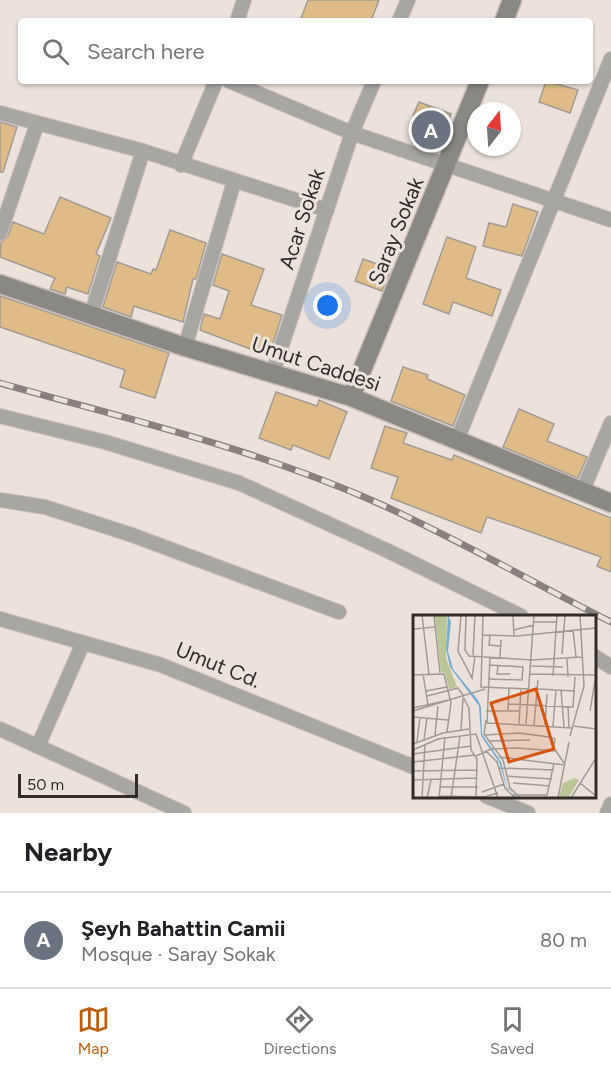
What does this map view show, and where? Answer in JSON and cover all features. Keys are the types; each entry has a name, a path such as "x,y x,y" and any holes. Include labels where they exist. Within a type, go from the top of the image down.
{"street":[{"path":"238,18 244,0"},
{"path":"400,18 408,0"},
{"path":"505,18 512,0"},
{"path":"457,440 611,59"},
{"path":"181,165 215,84"},
{"path":"236,84 352,133 611,220"},
{"name":"Acar Sokak","path":"273,372 352,133 373,84"},
{"name":"Saray Sokak","path":"351,397 479,84"},
{"path":"0,112 143,152 327,210"},
{"path":"0,233 37,124"},
{"path":"91,315 143,152"},
{"path":"185,347 234,182"},
{"name":"Umut Caddesi","path":"0,284 185,347 351,397 611,503"},
{"path":"0,416 105,442 238,483 426,569 518,615"},
{"path":"582,492 611,423"},
{"path":"0,500 45,507 132,535 339,612"},
{"name":"Umut Cd.","path":"0,619 161,665 413,767"},
{"path":"38,746 83,643"},
{"path":"596,657 611,667"},
{"path":"0,729 184,813"},
{"path":"491,798 528,813"},
{"path":"607,813 611,804"}],"building":[{"path":"308,0 379,0 372,18 301,18"},
{"path":"545,84 557,84 578,90 570,113 539,102"},
{"path":"419,102 451,114 437,152 412,142 421,118 413,116"},
{"path":"0,122 17,127 3,172 0,172"},
{"path":"60,197 111,218 96,254 100,256 88,294 67,287 65,294 50,289 55,278 0,257 1,242 8,236 13,222 44,234"},
{"path":"513,204 538,212 522,256 483,246 489,223 506,227"},
{"path":"170,230 206,243 196,279 193,279 183,322 134,306 131,317 103,307 117,262 151,274 153,269 156,270"},
{"path":"447,237 476,247 466,278 501,290 492,316 453,302 449,314 423,304"},
{"path":"222,254 264,269 251,305 282,315 269,356 200,330 204,314 220,319 229,291 213,285"},
{"path":"363,259 391,269 382,291 355,281"},
{"path":"0,296 169,353 155,398 120,387 125,370 0,327"},
{"path":"403,367 428,375 427,379 465,395 453,426 391,401"},
{"path":"276,392 317,406 319,400 347,412 329,459 293,445 291,450 259,438"},
{"path":"519,409 554,424 547,441 587,457 578,478 503,447"},
{"path":"385,426 407,433 403,443 452,460 454,455 611,518 611,572 597,566 601,557 517,527 487,517 481,533 391,498 398,477 371,468"}],"railway":[{"path":"0,383 193,437 288,467 380,504 439,532 611,622"}],"place":[{"name":"Şeyh Bahattin Camii","path":"431,130"}]}
